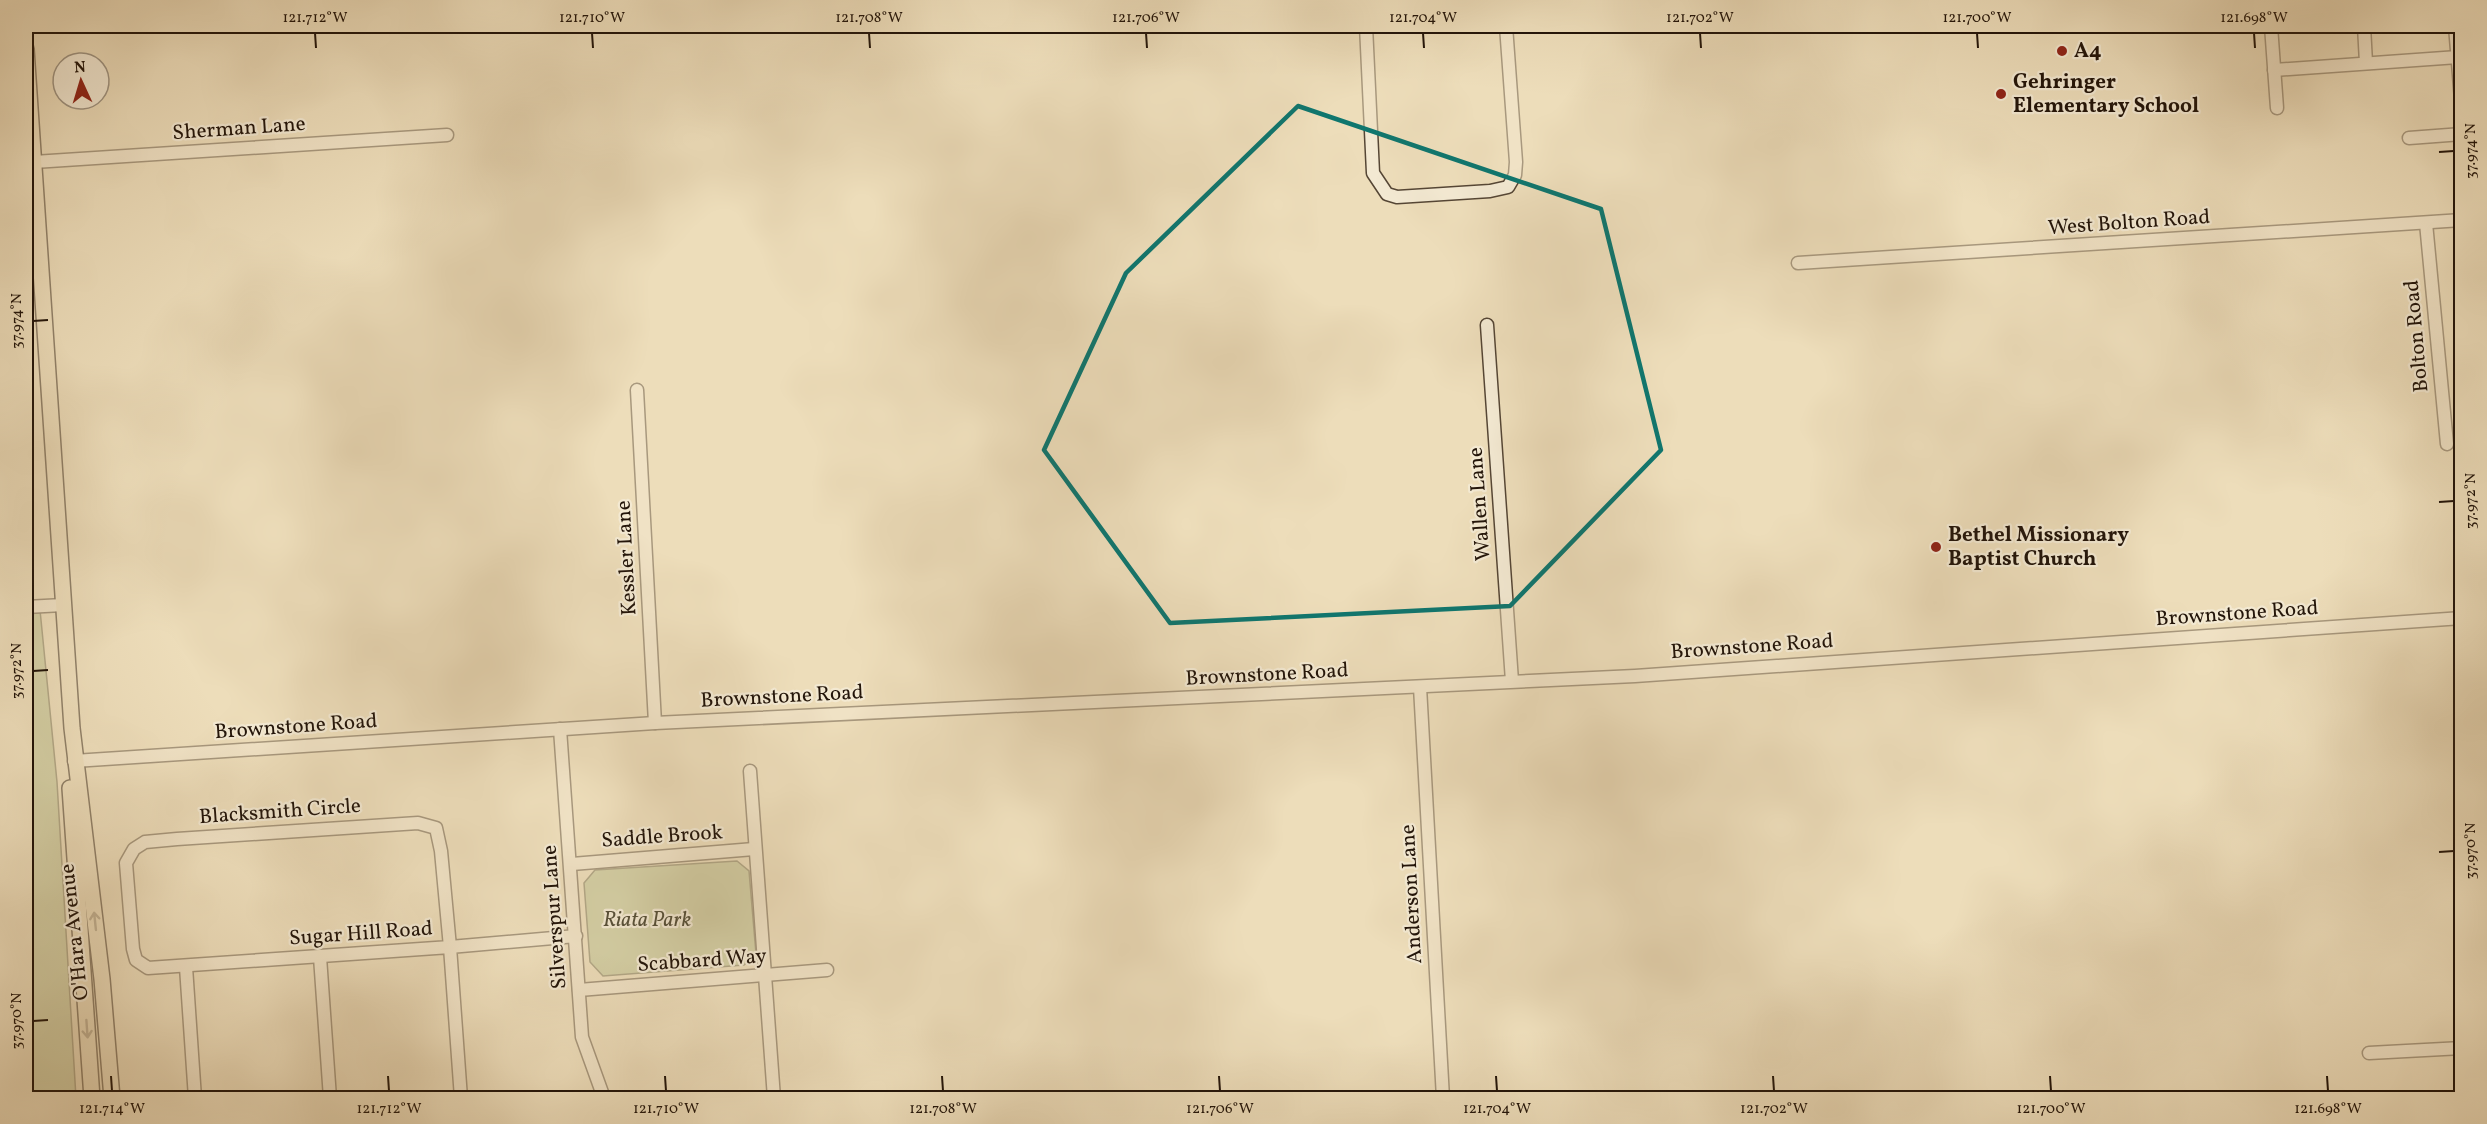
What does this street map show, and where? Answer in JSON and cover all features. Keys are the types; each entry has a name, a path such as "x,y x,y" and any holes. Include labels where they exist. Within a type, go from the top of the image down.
{"main road":[{"name":"O'Hara Avenue","path":"26,49 74,761 79,781 102,980 112,1098"},
{"name":"O'Hara Avenue","path":"74,761 69,782 92,1098"}],"street":[{"path":"1366,26 1373,173 1387,194 1397,197 1490,191 1508,187 1515,175 1516,162 1506,26"},
{"path":"2271,26 2277,108"},
{"path":"2364,26 2366,63"},
{"path":"2455,26 2461,100"},
{"path":"2274,70 2458,57"},
{"path":"2409,138 2462,134"},
{"name":"Sherman Lane","path":"34,162 447,135"},
{"name":"West Bolton Road","path":"1798,263 2462,220"},
{"name":"Bolton Road","path":"2426,223 2447,444"},
{"name":"Wallen Lane","path":"1487,325 1512,681"},
{"name":"Kessler Lane","path":"637,390 655,723"},
{"path":"26,608 63,605"},
{"name":"Brownstone Road","path":"74,761 655,723 1635,676 2462,618"},
{"name":"Anderson Lane","path":"1420,687 1443,1098"},
{"name":"Silverspur Lane","path":"560,729 572,864 582,1037 604,1098"},
{"path":"750,771 774,1098"},
{"name":"Blacksmith Circle","path":"148,968 136,960 133,949 126,863 134,849 145,842 418,823 436,828 439,839 450,947"},
{"name":"Saddle Brook","path":"572,864 754,849"},
{"name":"Sugar Hill Road","path":"148,968 320,957 576,936"},
{"path":"450,947 461,1098"},
{"path":"320,957 330,1098"},
{"path":"186,967 195,1098"},
{"name":"Scabbard Way","path":"579,990 827,970"},
{"path":"2370,1053 2462,1048"}],"highlighted area":[{"path":"1298,106 1601,209 1661,450 1510,606 1170,623 1044,450 1126,273"}],"green space":[{"path":"40,610 57,782 76,1098 26,1098 26,611"},
{"name":"Riata Park","path":"737,861 749,871 756,954 744,965 603,976 590,962 584,883 595,870"}],"place":[{"name":"A4","path":"2062,51"},
{"name":"Gehringer Elementary School","path":"2001,94"},
{"name":"Bethel Missionary Baptist Church","path":"1936,547"}]}
